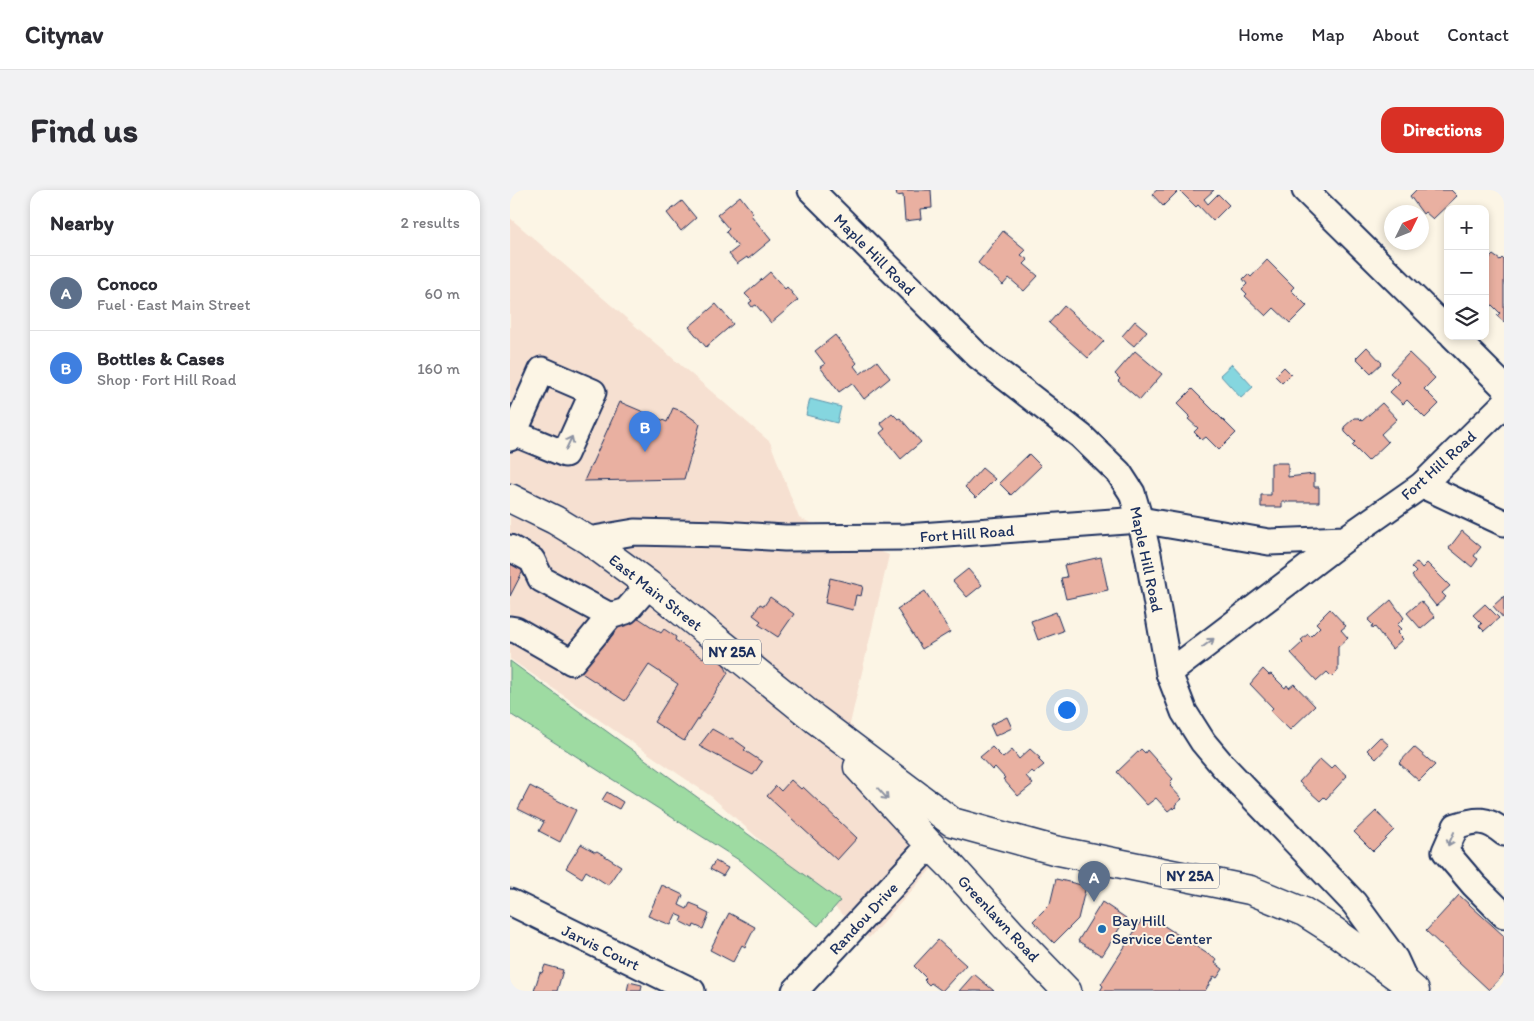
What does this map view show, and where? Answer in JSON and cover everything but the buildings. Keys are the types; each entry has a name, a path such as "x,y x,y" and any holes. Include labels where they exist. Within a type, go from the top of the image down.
{"main road":[{"name":"East Main Street","path":"510,498 555,520 588,540 649,585 815,720 952,822 1054,850 1250,890 1304,912 1334,931 1408,988"},
{"name":"East Main Street","path":"815,720 930,846"},
{"path":"930,846 952,822"},
{"name":"Greenlawn Road","path":"930,846 1067,991"}],"street":[{"name":"Maple Hill Road","path":"811,190 978,356 1082,436 1119,473 1132,492 1140,520 1148,554 1169,673 1184,712 1203,742 1224,767 1354,902 1395,959 1408,988"},
{"path":"1305,190 1444,327"},
{"path":"1457,340 1504,387"},
{"name":"Fort Hill Road","path":"1169,673 1345,540 1422,485 1504,404"},
{"path":"1422,485 1504,523"},
{"name":"Fort Hill Road","path":"588,540 636,532 785,538 906,538 1140,520 1269,542 1345,540"},
{"path":"510,548 532,560 541,579 610,616"},
{"path":"510,629 516,630 572,662 610,616 626,611 649,585"},
{"path":"1504,833 1492,822 1473,820 1456,826 1445,851 1474,885 1504,915"},
{"name":"Randou Drive","path":"795,991 930,846"},
{"name":"Jarvis Court","path":"510,902 692,991"}],"shaded area":[{"path":"510,218 770,442 799,518 889,555 850,724 952,846 869,938 712,797 510,659"}],"green space":[{"path":"510,661 840,901 818,926 742,862 510,714"}],"water":[{"path":"1232,364 1253,387 1241,398 1220,375"},
{"path":"810,399 841,407 837,423 806,415"}],"place":[{"name":"Bottles & Cases","path":"645,452"},
{"name":"Conoco","path":"1094,902"},
{"name":"Bay Hill Service Center","path":"1102,929"}]}
